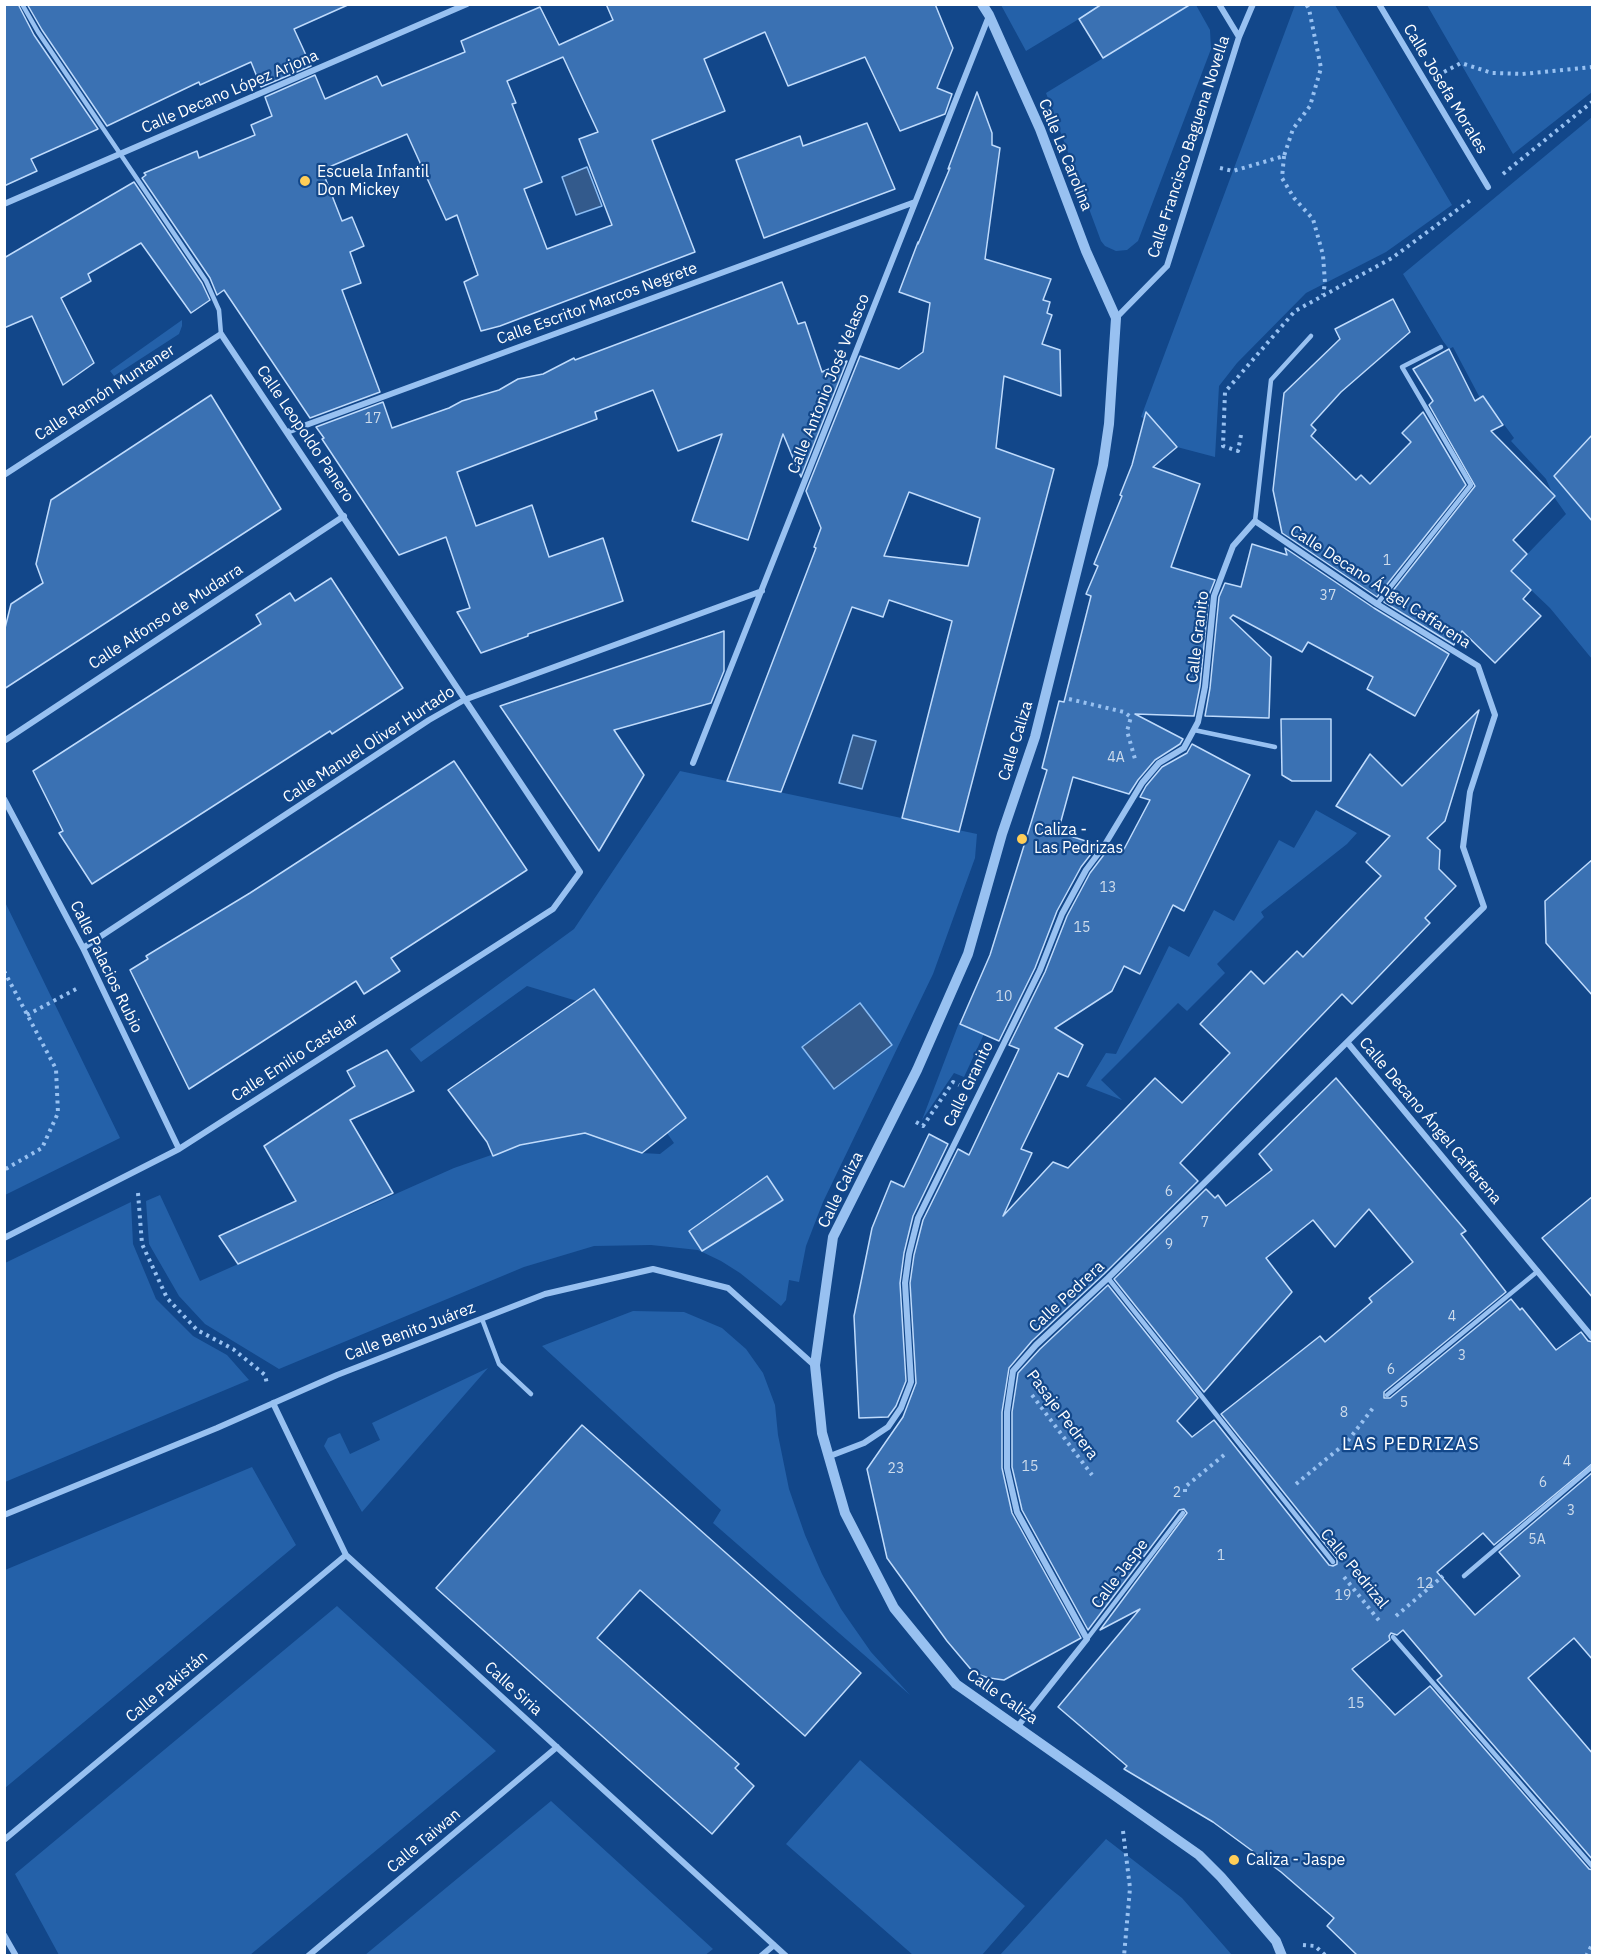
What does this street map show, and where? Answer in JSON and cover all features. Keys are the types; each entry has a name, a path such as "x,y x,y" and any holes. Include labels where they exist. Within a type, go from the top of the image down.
{"street":[{"name":"Calle Decano López Arjona","path":"4,204 467,4"},
{"name":"Calle La Carolina","path":"982,4 1040,129 1086,251 1116,318"},
{"path":"1219,4 1239,37"},
{"name":"Calle Francisco Baguena Novella","path":"1116,318 1167,266 1239,37 1253,4"},
{"name":"Calle Josefa Morales","path":"1379,4 1488,187"},
{"name":"Calle Antonio José Velasco","path":"693,763 989,15"},
{"name":"Calle Escritor Marcos Negrete","path":"287,432 915,202"},
{"name":"Calle Caliza","path":"1116,318 1109,424 1103,465 1035,737 1002,834 968,954 917,1070 833,1237 815,1365 822,1433 845,1513 894,1608 956,1684 1199,1855 1276,1941 1282,1956"},
{"name":"Calle Leopoldo Panero","path":"221,333 579,872"},
{"name":"Calle Ramón Muntaner","path":"4,475 221,333"},
{"name":"Calle Alfonso de Mudarra","path":"4,741 344,516"},
{"name":"Calle Decano Ángel Caffarena","path":"1255,521 1377,604 1478,666 1495,715 1470,792 1463,848 1484,907 1347,1042 1593,1337"},
{"name":"Calle Granito","path":"830,1456 864,1443 888,1427 904,1399 911,1382 905,1283 918,1218 1040,970 1062,914 1086,870 1104,846 1142,783 1159,763 1184,748 1198,722 1205,687 1214,596 1233,546 1255,521"},
{"name":"Calle Manuel Oliver Hurtado","path":"83,948 419,726 464,700 762,591"},
{"name":"Calle Palacios Rubio","path":"4,799 83,948 179,1149"},
{"name":"Calle Emilio Castelar","path":"4,1238 138,1172 179,1149 553,909 579,872"},
{"name":"Calle Pedrera","path":"1013,1371 1036,1344 1108,1278 1347,1042"},
{"name":"Calle Benito Juárez","path":"4,1515 337,1375 545,1294 653,1269 728,1288 815,1365"},
{"path":"1013,1371 1007,1412 1007,1468 1017,1512 1087,1639"},
{"name":"Calle Siria","path":"273,1403 346,1555 786,1956"},
{"name":"Calle Pakistán","path":"4,1840 346,1555"},
{"name":"Calle Jaspe","path":"1018,1726 1087,1639"},
{"name":"Calle Taiwan","path":"308,1956 557,1747"},
{"path":"4,1935 16,1956"},
{"path":"761,1956 774,1945"}],"lane":[{"name":"Calle Leopoldo Panero","path":"22,4 38,33 206,281 219,310 221,333"},
{"path":"1255,521 1271,380 1311,336"},
{"path":"1377,604 1472,485 1402,367 1442,347"},
{"path":"1194,730 1275,747"},
{"path":"1387,1395 1538,1271"},
{"name":"Calle Pedrizal","path":"1108,1278 1333,1562"},
{"path":"482,1319 499,1365 531,1394"},
{"path":"1464,1576 1593,1467"},
{"name":"Calle Jaspe","path":"1087,1639 1184,1513"},
{"path":"1393,1637 1593,1866"}],"path":[{"path":"1306,4 1321,68 1310,106 1293,129 1284,156 1282,178 1294,198 1313,219 1323,255 1325,283 1323,295"},
{"path":"1425,82 1461,63 1492,73 1522,74 1593,67"},
{"path":"1392,258 1488,187 1593,102"},
{"path":"1199,163 1233,171 1284,156"},
{"path":"1060,696 1124,712 1131,717 1127,731 1142,783"},
{"path":"4,972 56,1069 58,1113 42,1148 4,1170"},
{"path":"27,1015 97,978"},
{"path":"896,1112 923,1126 953,1082 979,1094"},
{"path":"138,1172 142,1244 167,1298 197,1330 233,1349 264,1375 273,1403"},
{"name":"Pasaje Pedrera","path":"1013,1371 1092,1475"},
{"path":"1281,1497 1347,1442 1375,1406"},
{"path":"1184,1513 1185,1487 1239,1443"},
{"name":"Calle Pedrizal","path":"1333,1562 1393,1637"},
{"path":"1383,1626 1445,1574 1464,1576"},
{"path":"1117,1796 1130,1888 1124,1956"},
{"path":"1586,1956 1593,1945"}],"shaded area":[{"path":"1001,5 1102,5 1026,51"},
{"path":"1190,5 1196,5 1210,30 1211,49 1138,241 1127,250 1116,251 1105,246 1101,241 1046,93"},
{"path":"1295,5 1335,5 1452,205 1386,252 1306,293 1237,363 1219,386 1215,457 1177,447 1157,423 1141,417"},
{"path":"1427,5 1592,5 1592,92 1513,154"},
{"path":"1592,117 1592,434 1555,475 1586,514 1592,507 1592,659 1550,608 1511,571 1566,514 1554,497 1546,479 1511,441 1514,438 1483,396 1480,398 1453,347 1449,349 1443,341 1403,274"},
{"path":"587,167 602,206 576,215 562,177"},
{"path":"182,320 179,334 114,376 110,371"},
{"path":"853,735 876,741 862,789 839,783"},
{"path":"680,771 977,834 975,858 933,974 823,1202 806,1246 799,1282 789,1280 786,1300 781,1306 740,1273 698,1250 651,1245 594,1246 524,1267 279,1369 205,1324 179,1296 149,1244 146,1201 160,1195 200,1281 454,1168 520,1145 590,1132 601,1139 642,1153 660,1154 674,1143 667,1133 686,1118 594,990 577,1001 527,986 421,1062 410,1049 574,929","holes":["767,1176 783,1200 734,1200"]},
{"path":"1316,810 1357,833 1347,844 1261,912 1264,917 1217,964 1225,973 1187,1011 1178,1003 1101,1080 1122,1100 1086,1086 1106,1053 1116,1054 1169,946 1189,957 1214,910 1234,921 1279,840 1294,848"},
{"path":"4,900 120,1138 5,1195 4,1195"},
{"path":"860,1003 892,1045 834,1089 802,1047"},
{"path":"959,1023 984,1034 964,1077 954,1073 922,1120"},
{"path":"131,1202 133,1244 156,1299 193,1336 227,1355 249,1380 5,1482 5,1263"},
{"path":"633,1311 684,1312 722,1328 746,1349 763,1373 775,1405 778,1435 789,1489 822,1574 841,1609 871,1652 910,1695 713,1523 721,1510 542,1346"},
{"path":"488,1368 362,1512 324,1446 328,1438 340,1433 350,1454 380,1440 372,1423"},
{"path":"252,1467 296,1545 5,1788 5,1570"},
{"path":"337,1606 496,1751 250,1955 59,1955 15,1874"},
{"path":"860,1760 1025,1906 982,1955 913,1955 786,1844"},
{"path":"551,1801 713,1949 704,1956 365,1955"},
{"path":"1106,1839 1182,1898 1232,1955 1000,1955"}],"building":[{"path":"4,4 18,4 34,35 98,129 31,159 37,171 4,186"},
{"path":"27,4 350,4 294,29 311,66 261,87 251,62 200,85 199,82 107,126"},
{"path":"606,4 935,4 953,48 937,88 952,94 945,114 900,131 865,57 788,86 765,32 704,59 725,111 652,140 695,252 500,326 481,331 464,282 478,275 457,215 446,220 407,134 322,170 342,221 352,217 364,246 350,252 361,283 342,290 380,392 310,418 224,290 217,295 210,278 142,178 146,175 144,173 197,151 199,158 255,135 251,125 272,116 265,97 315,75 325,99 377,76 382,86 465,52 461,41 540,7 559,45 613,20","holes":["563,57 598,132 579,139 612,225 547,249 524,189 542,182 512,104 516,103 507,81"]},
{"path":"1102,4 1191,4 1103,58 1079,19"},
{"path":"977,92 992,133 992,145 1000,148 985,259 1051,279 1043,300 1050,302 1047,313 1052,315 1042,344 1060,350 1061,396 1004,376 996,448 1054,469 959,832 902,818 952,621 889,600 883,617 852,607 781,792 727,781 816,548 814,547 821,528 806,491 860,356 899,369 923,352 930,303 899,292 950,168 948,169","holes":["909,492 980,518 968,566 884,556"]},
{"path":"867,123 895,189 764,238 736,160 800,136 803,146"},
{"path":"134,182 202,283 210,300 191,313 141,243 88,274 91,281 61,298 94,363 63,385 32,316 4,328 4,258"},
{"path":"782,282 798,324 805,322 822,372 847,361 801,477 783,434 748,540 692,521 722,434 678,451 653,390 595,412 597,419 457,472 476,526 532,505 549,557 603,538 623,601 481,653 457,612 470,608 446,537 399,555 316,427 383,402 392,428 449,408 462,401 499,390 518,379 543,374 574,358 575,360"},
{"path":"1393,299 1410,332 1341,392 1311,425 1316,430 1311,436 1356,480 1361,475 1370,484 1411,442 1402,433 1423,412 1466,485 1377,597 1282,533 1273,490 1284,393 1340,339 1335,329"},
{"path":"1449,349 1475,401 1483,396 1503,425 1491,431 1555,496 1513,540 1527,554 1511,571 1531,590 1523,599 1541,616 1495,663 1462,631 1454,645 1384,602 1475,486 1429,405 1433,401 1413,369"},
{"path":"211,395 281,509 4,689 4,632 11,604 43,583 36,564 51,500"},
{"path":"1146,412 1177,447 1153,467 1200,484 1171,567 1215,580 1209,595 1200,686 1194,716 1135,714 1183,739 1180,744 1155,760 1129,794 1073,777 1058,832 1098,845 1081,867 1057,911 1035,968 999,1041 960,1024 990,955 1031,823 1047,770 1042,768 1059,701 1064,702 1091,596 1086,594 1098,566 1094,564 1122,496 1120,495 1132,465"},
{"path":"1593,434 1593,522 1554,476"},
{"path":"1252,544 1287,555 1285,548 1374,608 1449,654 1415,716 1367,689 1373,677 1308,642 1302,652 1233,615 1230,618 1271,657 1269,718 1205,716 1219,597 1225,583 1241,587"},
{"path":"331,578 403,688 332,734 330,731 92,884 59,833 63,831 33,771 261,624 256,615 290,593 295,601"},
{"path":"724,631 724,671 711,703 614,730 644,775 599,851 500,706"},
{"path":"1479,710 1445,821 1427,838 1440,850 1439,869 1456,886 1425,918 1430,923 1352,1004 1342,994 1180,1163 1198,1181 1032,1341 1009,1368 1002,1412 1002,1468 1012,1513 1081,1638 1004,1680 974,1673 947,1641 887,1558 867,1469 903,1417 916,1383 910,1283 923,1220 958,1149 969,1155 1019,1049 1009,1045 1045,972 1067,916 1090,873 1109,848 1122,853 1150,800 1140,797 1162,767 1187,753 1192,744 1250,775 1184,911 1173,905 1140,974 1124,966 1112,991 1055,1028 1083,1045 1068,1077 1058,1073 1021,1149 1032,1153 1003,1216 1053,1162 1068,1168 1155,1078 1182,1103 1230,1053 1200,1024 1251,971 1264,984 1297,951 1303,957 1381,876 1366,862 1390,836 1336,806 1370,754 1402,786"},
{"path":"1281,719 1331,719 1331,781 1292,781 1282,775"},
{"path":"454,761 527,870 391,958 400,971 364,994 356,981 189,1089 130,970 148,959 146,956 250,893"},
{"path":"1593,859 1593,996 1546,943 1545,901"},
{"path":"594,989 686,1118 642,1153 585,1133 520,1145 493,1156 487,1142 448,1090"},
{"path":"387,1050 414,1091 350,1120 393,1193 238,1264 219,1236 296,1201 264,1146 355,1086 347,1071"},
{"path":"1336,1078 1466,1231 1461,1234 1506,1292 1384,1392 1384,1398 1390,1398 1511,1299 1520,1310 1522,1308 1556,1350 1581,1332 1588,1341 1593,1342 1593,1463 1494,1545 1483,1533 1437,1572 1475,1615 1520,1576 1499,1552 1593,1472 1593,1660 1574,1638 1528,1678 1593,1754 1593,1860 1437,1680 1442,1676 1403,1630 1397,1635 1391,1633 1390,1640 1352,1669 1395,1715 1430,1686 1589,1869 1593,1870 1593,1956 1358,1956 1327,1926 1334,1918 1281,1872 1213,1822 1124,1769 1127,1766 1058,1707 1140,1609 1100,1630 1187,1513 1184,1509 1179,1510 1088,1630 1022,1510 1012,1467 1012,1412 1018,1373 1108,1285 1198,1398 1177,1421 1192,1437 1214,1420 1329,1565 1337,1564 1337,1559 1221,1414 1320,1336 1325,1342 1372,1302 1369,1298 1413,1262 1369,1209 1335,1247 1313,1220 1266,1258 1292,1292 1204,1392 1114,1279 1206,1189 1215,1198 1218,1195 1226,1206 1272,1170 1259,1154"},
{"path":"929,1134 948,1144 913,1216 904,1253 900,1283 906,1381 896,1406 888,1417 859,1418 854,1316 872,1228 891,1181 904,1187"},
{"path":"767,1176 783,1200 702,1251 689,1231"},
{"path":"1593,1196 1593,1298 1542,1238"},
{"path":"582,1425 861,1673 805,1736 640,1590 597,1638 739,1764 735,1768 754,1786 712,1834 436,1588"}],"place":[{"name":"Escuela Infantil Don Mickey","path":"305,181"},
{"name":"Caliza - Las Pedrizas","path":"1022,839"},
{"name":"Caliza - Jaspe","path":"1234,1860"}],"district":[{"name":"LAS PEDRIZAS","path":"1411,1445"}]}
